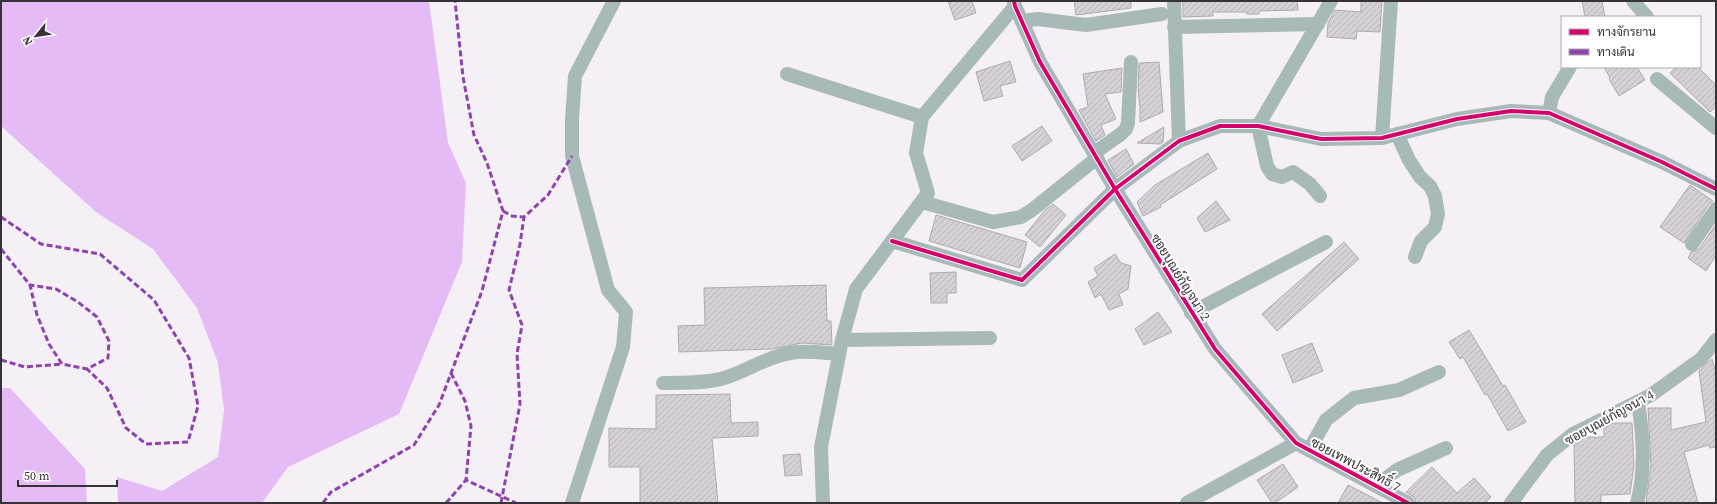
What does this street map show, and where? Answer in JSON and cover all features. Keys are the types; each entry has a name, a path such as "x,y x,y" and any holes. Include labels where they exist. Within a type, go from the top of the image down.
{"street":[{"path":"572,503 623,347 626,312 608,290 572,156 572,119 575,76 614,1"},
{"path":"1174,1 1179,142"},
{"path":"1320,196 1310,184 1293,172 1282,177 1272,174 1267,166 1258,126 1331,1"},
{"path":"1382,138 1391,1"},
{"path":"1633,1 1646,16"},
{"path":"823,503 821,447 842,340 856,289 928,193 916,152 922,117 1015,4"},
{"name":"ซอยบุณย์กัญจนา 2","path":"1015,4 1040,62 1115,189 1191,313 1215,350 1296,443"},
{"path":"1022,21 1038,19 1086,25 1162,14"},
{"path":"1174,27 1318,24"},
{"path":"922,202 993,222 1021,217 1032,210 1126,129 1128,123 1131,62"},
{"path":"1549,113 1552,97 1569,68"},
{"path":"787,74 922,117"},
{"path":"1657,79 1716,128"},
{"path":"892,241 1022,280 1115,189 1179,142 1220,126 1258,126 1320,139 1382,138 1457,119 1510,111 1549,113 1662,162 1716,189"},
{"path":"1396,134 1420,177 1430,186 1435,196 1438,214 1435,227 1421,241 1415,257"},
{"path":"1692,244 1716,209"},
{"path":"1191,313 1326,242"},
{"path":"842,340 990,338"},
{"name":"ซอยบุณย์กัญจนา 4","path":"1510,503 1547,455 1557,447 1574,434 1651,395 1701,359 1716,340"},
{"path":"663,383 708,381 723,378 773,357 791,353 810,352 839,354"},
{"path":"1309,450 1326,420 1354,398 1399,390 1439,372"},
{"path":"1637,503 1641,487 1642,456 1642,432 1638,402"},
{"name":"ซอยเทพประสิทธิ์ 7","path":"1187,503 1296,443 1408,503"},
{"path":"1376,486 1397,470 1446,448"}],"shaded area":[{"path":"1,1 429,1 448,143 466,183 462,262 399,414 288,467 262,503 118,503 117,477 162,491 218,457 224,410 218,363 197,308 153,249 96,212 3,128 1,124"},
{"path":"1,388 10,388 85,469 87,503 1,503"}],"building":[{"path":"948,1 972,1 976,13 955,20"},
{"path":"1074,1 1131,1 1131,8 1076,15"},
{"path":"1183,1 1297,1 1298,10 1259,11 1259,14 1247,14 1247,12 1213,12 1213,16 1183,17"},
{"path":"1361,1 1382,1 1380,32 1357,31 1356,39 1327,37 1328,23 1335,10 1361,12"},
{"path":"1582,1 1602,1 1605,16 1585,16"},
{"path":"1010,61 1016,82 1000,86 1003,96 984,101 976,72"},
{"path":"1159,62 1163,112 1140,122 1138,89 1139,63"},
{"path":"1122,68 1121,92 1105,94 1116,119 1101,125 1105,135 1096,141 1079,110 1088,107 1083,74"},
{"path":"1605,68 1638,68 1645,80 1619,96 1609,79 1610,78"},
{"path":"1675,68 1699,68 1716,85 1716,107 1710,112 1670,73"},
{"path":"1042,126 1052,141 1022,161 1012,146"},
{"path":"1164,127 1163,142 1161,144 1137,143"},
{"path":"1126,149 1134,164 1117,177 1108,160"},
{"path":"1208,153 1217,169 1160,205 1161,207 1143,216 1137,202 1155,185"},
{"path":"1690,185 1713,201 1709,204 1684,243 1660,227"},
{"path":"1216,201 1230,220 1205,232 1197,218"},
{"path":"1053,204 1066,215 1040,247 1025,235 1045,210"},
{"path":"936,215 1027,242 1020,268 929,241"},
{"path":"1716,224 1716,255 1706,271 1688,258 1691,252 1699,249"},
{"path":"1344,242 1359,259 1277,331 1262,314"},
{"path":"1115,254 1121,263 1131,266 1128,289 1119,294 1123,305 1109,310 1101,294 1095,298 1088,282 1098,276 1094,268"},
{"path":"956,272 956,293 947,293 947,303 931,303 930,273"},
{"path":"826,285 827,321 831,321 832,345 802,343 772,349 679,352 678,326 705,325 704,288"},
{"path":"1158,312 1172,332 1144,345 1135,329"},
{"path":"1469,330 1503,386 1505,385 1526,422 1508,431 1487,394 1485,395 1463,357 1460,359 1449,342"},
{"path":"1312,343 1323,371 1293,383 1282,355"},
{"path":"1712,359 1716,373 1716,447 1710,448 1709,445 1684,452 1698,503 1646,503 1651,465 1648,408 1671,408 1671,430 1706,422 1699,371"},
{"path":"730,394 731,423 758,422 758,436 712,438 718,503 640,503 640,467 609,467 609,428 656,429 656,395"},
{"path":"1613,423 1632,423 1634,465 1630,494 1601,495 1601,503 1575,503 1574,444 1585,437 1604,437 1604,428"},
{"path":"800,454 802,475 785,476 783,455"},
{"path":"1283,464 1298,487 1275,503 1272,503 1257,480"},
{"path":"1432,467 1457,493 1474,478 1491,497 1485,503 1416,503 1415,498 1406,492"},
{"path":"1348,485 1383,503 1338,503"}],"marked path":[{"path":"323,503 331,492 414,445 439,405 482,291 503,211 487,163 474,135 463,77 455,1"},
{"path":"501,503 520,404 517,354 522,325 509,290 520,244 524,217 548,195 572,156"},
{"path":"503,211 512,216 524,217"},
{"path":"1,217 41,244 100,254 154,300 189,358 198,406 188,442 146,444 126,428 107,388 87,369"},
{"path":"1,249 30,285 37,315 49,344 62,364 87,369 108,358 109,341 97,317 78,302 56,289 30,285"},
{"path":"1,360 25,367 62,364"},
{"path":"451,373 465,401 471,426 466,480"},
{"path":"446,503 466,480 516,503"}],"cycle path":[{"path":"1014,1 1040,62 1115,189 1215,349 1296,443 1408,503"},
{"path":"892,241 1022,280 1115,189 1179,141 1220,126 1258,126 1321,139 1382,138 1457,119 1511,111 1549,113 1662,162 1716,189"}]}
